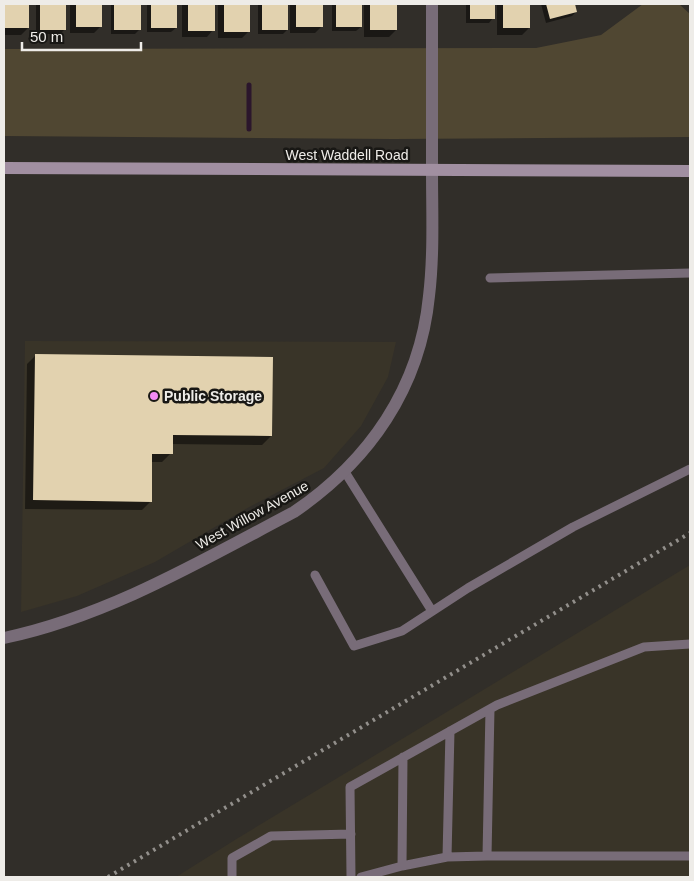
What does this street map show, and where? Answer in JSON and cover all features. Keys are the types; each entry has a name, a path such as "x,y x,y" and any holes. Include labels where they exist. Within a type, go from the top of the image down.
{"main road":[{"name":"West Waddell Road","path":"4,168 690,171"}],"street":[{"name":"West Willow Avenue","path":"4,638 89,612 174,575 294,512 319,496 368,448 407,384 418,351 429,298 432,170 432,4"}],"lane":[{"path":"490,278 690,273"},
{"path":"315,576 354,646 402,631 468,588 573,527 690,469"},
{"path":"345,472 432,611"},
{"path":"351,877 350,787 490,709 644,647 690,644"},
{"path":"487,856 490,709"},
{"path":"447,857 450,731"},
{"path":"402,866 403,757"},
{"path":"232,877 232,858 271,836 351,834"},
{"path":"361,877 447,857 690,856"}],"shaded area":[{"path":"643,4 679,4 690,14 690,137 394,139 4,136 4,49 536,48 601,35"},
{"path":"25,341 396,342 388,377 361,426 324,468 251,506 155,562 77,596 21,612"},
{"path":"690,565 690,877 176,877 238,838"}],"building":[{"path":"4,4 29,4 29,28 4,28"},
{"path":"40,4 66,4 66,30 40,30"},
{"path":"76,4 102,4 102,27 76,27"},
{"path":"114,4 141,4 141,30 114,30"},
{"path":"151,4 177,4 177,28 151,28"},
{"path":"188,4 215,4 215,31 188,31"},
{"path":"224,4 250,4 250,32 224,32"},
{"path":"262,4 288,4 288,30 262,30"},
{"path":"296,4 323,4 323,27 296,27"},
{"path":"336,4 362,4 362,27 336,27"},
{"path":"370,4 397,4 397,30 370,30"},
{"path":"470,4 495,4 495,19 470,19"},
{"path":"503,4 530,4 530,28 503,28"},
{"path":"546,4 575,4 577,12 550,19"},
{"name":"Public Storage","path":"35,354 273,357 272,436 173,435 173,454 152,454 152,502 33,500"}],"waterway":[{"path":"249,85 249,129"}],"railway":[{"path":"108,877 690,533"}],"place":[{"name":"Public Storage","path":"154,396"}]}
